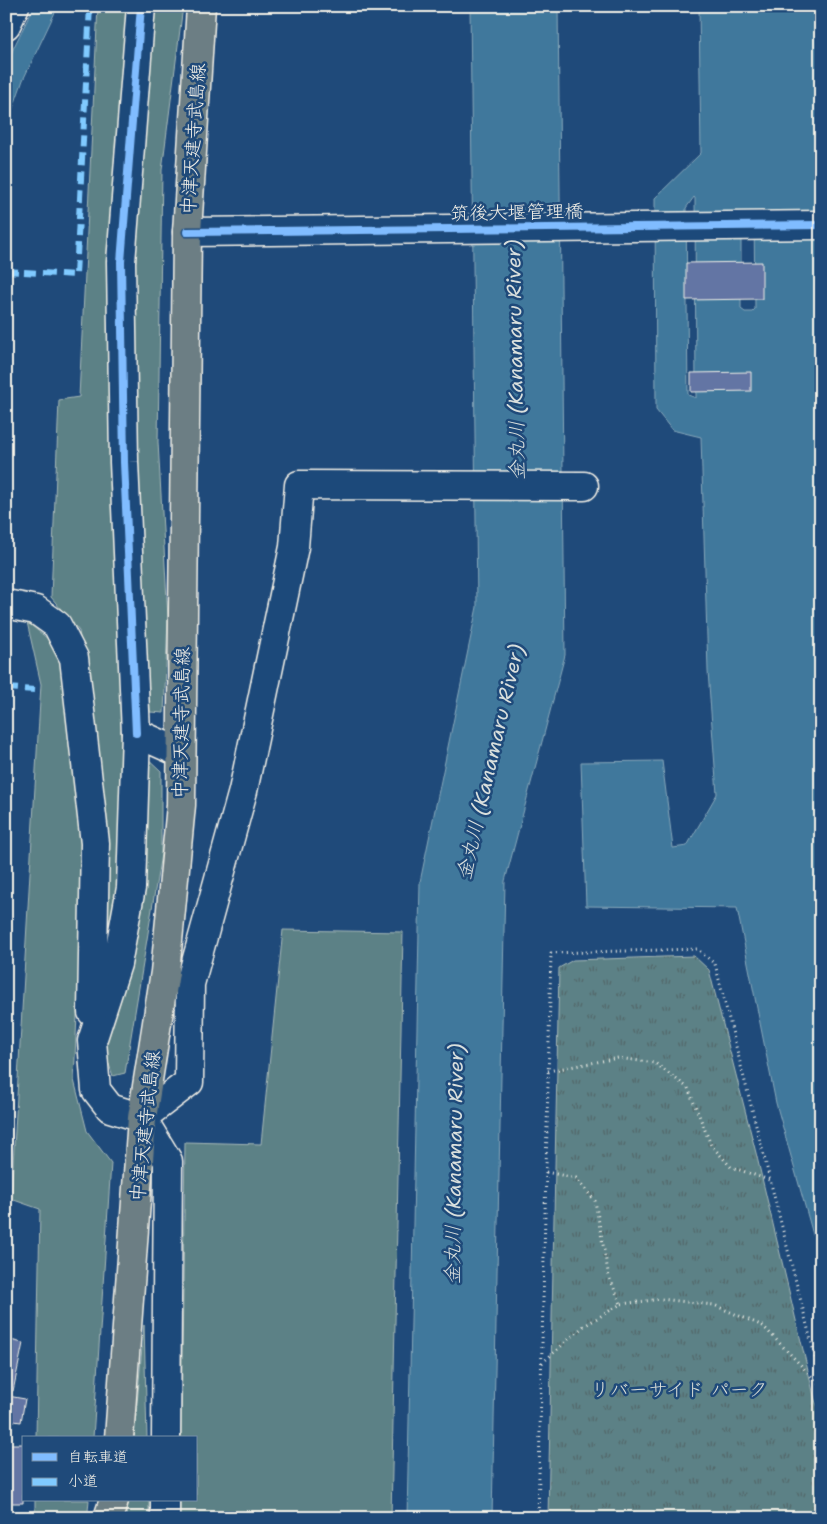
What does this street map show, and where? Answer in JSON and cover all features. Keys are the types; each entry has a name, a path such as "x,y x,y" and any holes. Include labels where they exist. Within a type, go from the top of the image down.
{"main road":[{"name":"中津天建寺武島線","path":"119,1436 142,1118 164,972 181,805 187,232 201,6"},
{"path":"108,1518 113,1502"}],"street":[{"path":"6,25 15,6"},
{"path":"92,1041 116,964 131,888 136,733 124,462 121,262 141,6"},
{"name":"筑後大堰管理橋","path":"187,232 821,225"},
{"path":"142,1118 189,1082 190,984 244,791 294,547 299,485 584,486"},
{"path":"6,604 36,610 57,624 74,658 96,843 92,1041 96,1090 110,1108 142,1118 168,1162 166,1436"},
{"path":"136,733 181,753"},
{"path":"165,1518 166,1502"}],"path":[{"path":"538,1518 551,953 697,949 715,964 821,1380"},
{"path":"548,1071 618,1058 655,1063 688,1088 711,1145 731,1168 770,1180"},
{"path":"546,1172 576,1178 595,1201 608,1276 621,1304"},
{"path":"542,1363 584,1326 621,1304 661,1299 714,1305 763,1326 821,1386"}],"green space":[{"path":"98,6 131,6 127,757 124,869 108,941 101,770 79,631 51,597 59,400 79,397"},
{"path":"151,6 183,6 162,170 158,442 168,618 164,713 150,712 134,454 133,251"},
{"path":"27,622 58,647 85,840 74,1080 87,1131 111,1163 93,1436 36,1436 40,1209 11,1199 41,684"},
{"path":"143,754 161,771 161,854 125,1073 113,1076 103,1047 136,941 146,862"},
{"path":"283,930 403,932 391,1518 180,1518 180,1502 198,1502 198,1436 181,1436 185,1142 261,1144"},
{"name":"リバーサイド パーク","path":"694,956 709,970 756,1153 815,1400 821,1416 821,1518 548,1518 559,968 573,960"},
{"path":"144,1325 147,1436 134,1436"},
{"path":"35,1502 89,1502 88,1511 84,1518 24,1518 35,1513"},
{"path":"128,1502 149,1502 149,1518 126,1518"}],"water":[{"path":"34,6 58,6 23,80 6,128 6,69 13,49"},
{"name":"金丸川 (Kanamaru River)","path":"470,6 558,6 565,655 505,881 492,1518 407,1518 420,882 477,607"},
{"path":"699,6 821,6 821,1263 776,1103 737,908 586,906 581,762 662,761 673,848 687,846 717,794 708,671 701,437 672,430 656,410 655,198 701,153","holes":["695,198 696,398 688,395 686,208","741,216 754,216 755,309 752,312 745,312 741,309"]}],"building":[{"path":"762,262 762,299 686,300 686,263"},
{"path":"751,372 751,391 691,392 691,373"},
{"path":"6,1339 23,1343 13,1391 6,1390"},
{"path":"8,1396 25,1399 21,1422 6,1420"},
{"path":"6,1444 22,1444 23,1503 6,1503"}],"marked path":[{"path":"6,271 76,275 90,6"},
{"path":"6,688 35,690"}],"cycle path":[{"path":"136,733 124,462 121,262 141,6"},
{"path":"187,232 821,225"}]}
